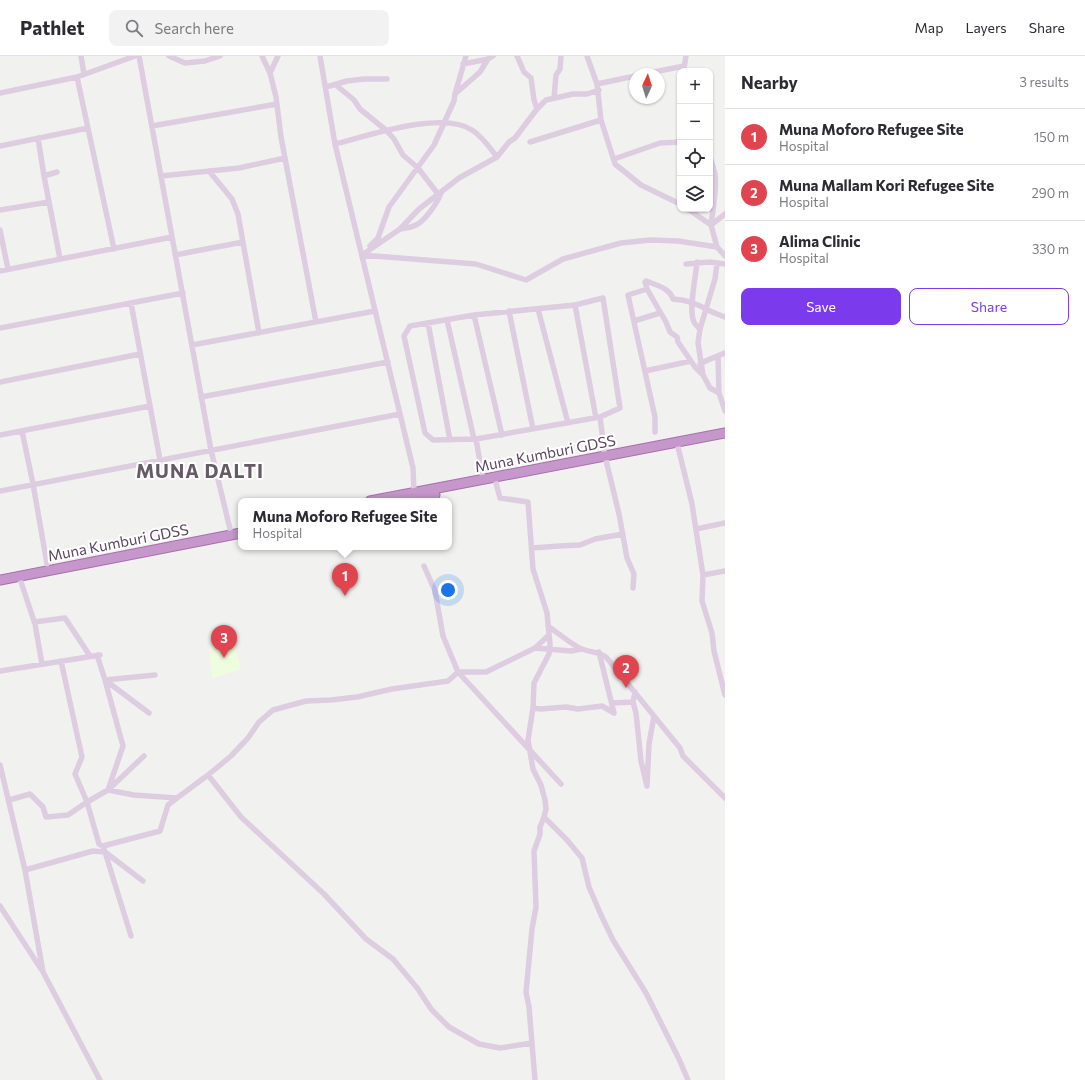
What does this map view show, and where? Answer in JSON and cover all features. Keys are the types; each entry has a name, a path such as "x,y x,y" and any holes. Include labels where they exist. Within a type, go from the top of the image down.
{"highway":[{"name":"Muna Kumburi GDSS","path":"418,498 496,483 725,433"},
{"name":"Muna Kumburi GDSS","path":"385,498 725,438"},
{"name":"Muna Kumburi GDSS","path":"0,574 238,528"},
{"name":"Muna Kumburi GDSS","path":"0,580 238,534"}],"street":[{"path":"81,56 84,74"},
{"path":"0,93 77,77 135,56"},
{"path":"139,56 211,450 230,529"},
{"path":"169,56 185,63 204,61 220,56"},
{"path":"262,56 270,73 277,104 285,158 316,322"},
{"path":"270,73 278,56"},
{"path":"320,56 335,144 413,468 414,492"},
{"path":"362,255 378,238 389,207 434,145 454,101 466,56"},
{"path":"518,56 524,72 531,78 537,110"},
{"path":"554,98 556,75 560,69 561,56"},
{"path":"588,56 598,84 601,120 615,164 641,185 677,203"},
{"path":"684,68 686,56"},
{"path":"463,64 490,58"},
{"path":"455,94 480,72 490,58"},
{"path":"665,71 677,69"},
{"path":"77,77 114,249"},
{"path":"598,84 629,77"},
{"path":"326,87 347,81 386,79"},
{"path":"336,85 354,100 360,109 387,130 394,138 402,155 418,168 440,193"},
{"path":"362,255 400,229 419,210 459,178 497,157 509,142 516,138 546,100 573,94 587,94 599,90"},
{"path":"152,126 277,104"},
{"path":"530,142 601,120"},
{"path":"335,144 417,123 444,123 460,125 472,130 485,142 497,157"},
{"path":"0,146 88,128"},
{"path":"38,138 60,259"},
{"path":"614,160 660,143 677,142"},
{"path":"161,176 239,168 285,158"},
{"path":"713,170 715,194 711,225 717,247 725,256"},
{"path":"209,171 232,199 238,214 259,333"},
{"path":"44,176 57,172"},
{"path":"400,229 417,225 424,219 439,199 440,193"},
{"path":"0,210 49,202"},
{"path":"692,212 711,225"},
{"path":"711,225 725,214"},
{"path":"0,230 8,269"},
{"path":"0,271 172,237"},
{"path":"362,255 476,264 526,280 563,259 621,243 650,240 678,241 717,247"},
{"path":"175,255 243,242"},
{"path":"697,262 692,302 693,321 700,329"},
{"path":"686,264 697,262 725,264"},
{"path":"703,375 698,343 700,329 715,279 717,263"},
{"path":"719,393 710,388 703,375 691,362 678,342 677,337 670,332 666,322 646,289 645,282 646,281 667,289 672,294 673,299 692,302 706,308 711,312 725,317"},
{"path":"646,289 628,295 655,417 655,432"},
{"path":"0,328 183,294"},
{"path":"603,298 620,408 598,418 475,440 433,440 425,433 404,336 410,326 509,311 575,305 603,298"},
{"path":"131,303 160,460"},
{"path":"575,305 605,459 619,514 627,558 634,574 633,588"},
{"path":"538,309 568,423"},
{"path":"192,345 375,311"},
{"path":"509,311 533,429"},
{"path":"634,321 660,313"},
{"path":"474,316 502,435"},
{"path":"447,320 483,480"},
{"path":"428,323 450,440"},
{"path":"695,367 702,362 725,353"},
{"path":"0,382 140,354"},
{"path":"718,357 719,393 725,411"},
{"path":"201,396 388,362"},
{"path":"645,371 691,362"},
{"path":"0,435 150,406"},
{"path":"0,491 400,414"},
{"path":"22,431 47,564"},
{"path":"678,447 692,504 696,529 703,575 702,601 712,633 714,651 725,695"},
{"path":"496,483 500,498 528,502 533,569 547,613 550,649 549,654 534,683 533,708 528,740 533,769 546,800 546,809 534,851 536,907 532,929 530,965 526,984 535,1080"},
{"path":"696,529 725,524"},
{"path":"532,548 580,545 595,539 623,534"},
{"path":"424,566 435,591 443,636 458,672 561,784"},
{"path":"703,575 725,571"},
{"path":"19,576 34,622 42,664"},
{"path":"34,622 65,618 90,656"},
{"path":"548,626 581,649 590,652 599,652 606,657 680,748 683,756 725,798"},
{"path":"25,870 104,849 160,831 168,806 231,756 248,738 259,722 273,710 306,701 357,697 392,689 448,681 458,672 486,672 535,648 549,635"},
{"path":"535,648 571,651 581,649"},
{"path":"533,708 541,709 566,707 578,709 602,706 614,713 599,652"},
{"path":"0,671 98,655 123,746 108,790"},
{"path":"61,661 82,757 75,774 86,802 99,844 143,881"},
{"path":"105,680 155,675"},
{"path":"105,680 149,713"},
{"path":"635,692 633,702 636,713 641,761 647,786 649,744 654,716"},
{"path":"612,703 633,702"},
{"path":"9,800 30,794 43,807 46,817 68,815 86,802 108,790 144,756"},
{"path":"0,766 25,870 43,972"},
{"path":"208,775 241,817 324,894 366,939 393,959 418,989 432,1009 449,1027 479,1044 493,1047 500,1048 532,1042"},
{"path":"108,790 134,795 177,798"},
{"path":"0,791 7,791"},
{"path":"544,817 582,858 589,887 601,916 613,940 646,993 680,1059 688,1080"},
{"path":"104,849 131,936"},
{"path":"0,906 43,972 100,1080"}],"shaded area":[{"path":"234,642 241,669 212,678 209,647"}],"place":[{"name":"Muna Moforo Refugee Site","path":"345,596"},
{"name":"Alima Clinic","path":"224,658"},
{"name":"Muna Mallam Kori Refugee Site","path":"626,688"}],"district":[{"name":"MUNA DALTI","path":"200,470"}]}
